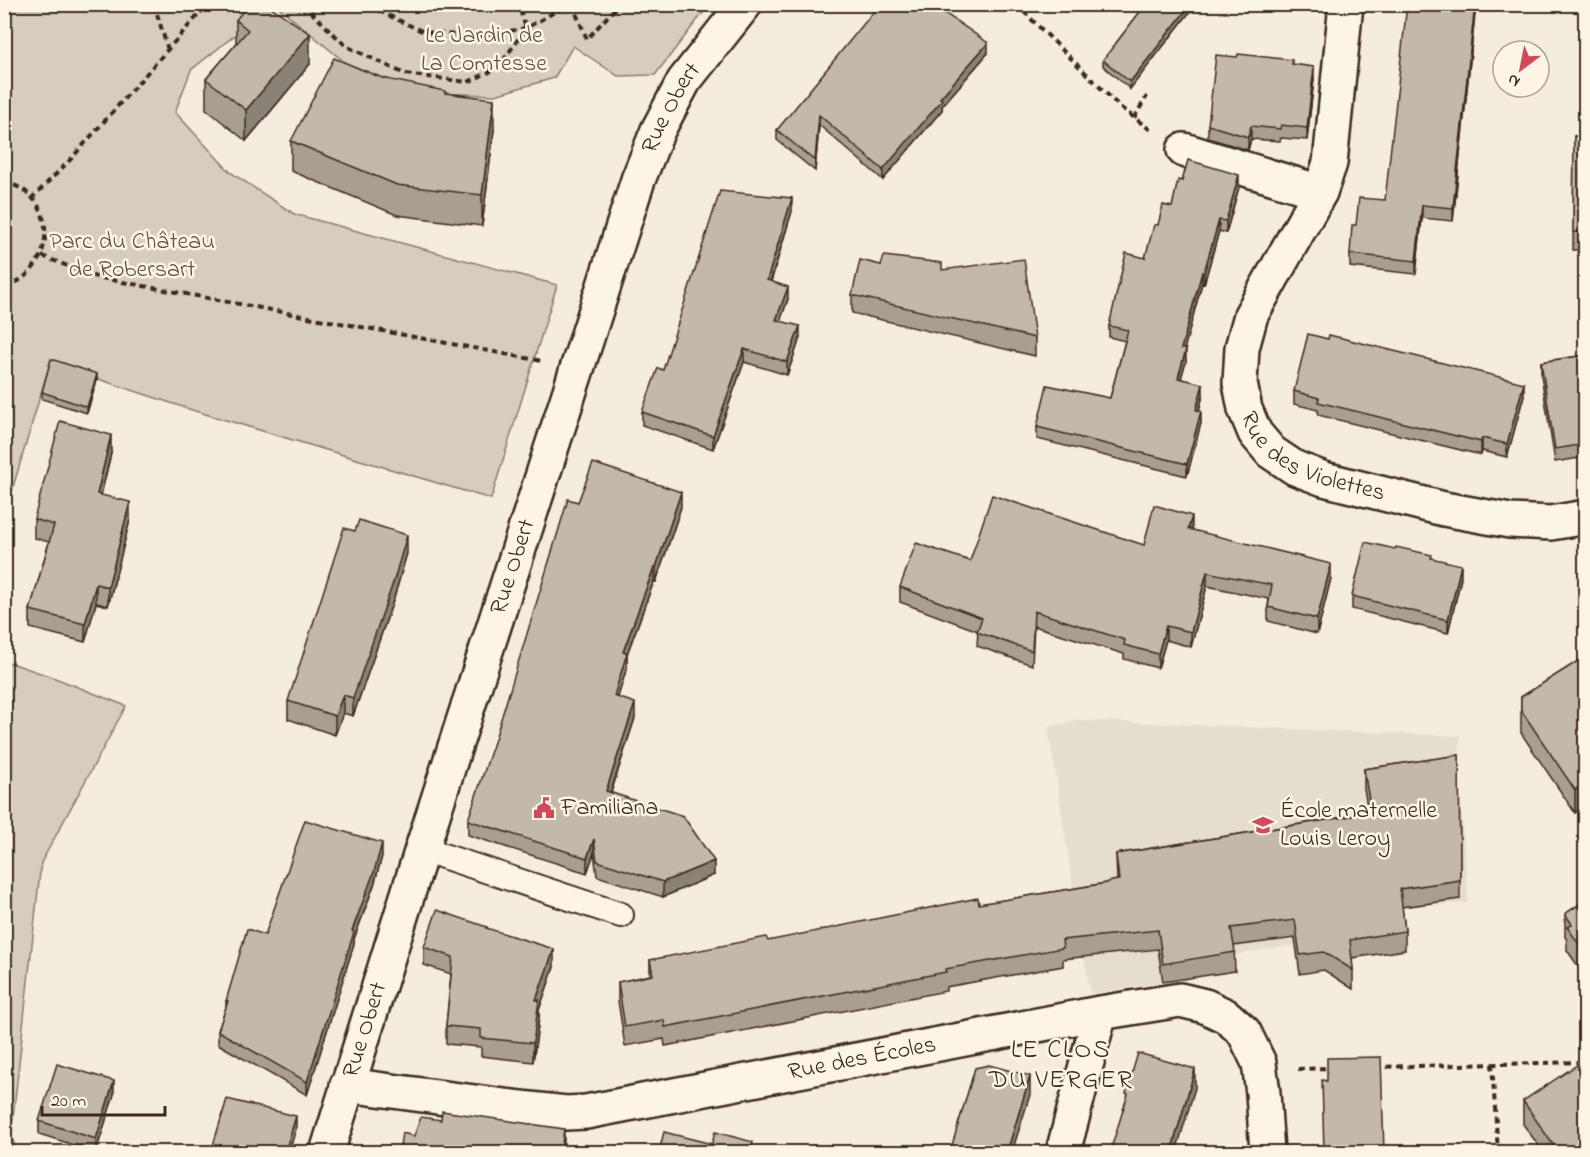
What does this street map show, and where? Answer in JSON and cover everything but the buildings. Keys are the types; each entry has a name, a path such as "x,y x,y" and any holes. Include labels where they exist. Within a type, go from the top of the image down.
{"street":[{"name":"Rue Obert","path":"327,1152 422,849 638,180 658,130 684,81 745,4"},
{"name":"Rue des Violettes","path":"1346,4 1330,162 1320,192 1251,315 1242,348 1240,383 1245,409 1255,433 1271,452 1295,468 1324,479 1444,508 1510,521 1551,523 1586,518"},
{"path":"1184,150 1320,192"},
{"name":"Rue des Écoles","path":"347,1085 566,1113 586,1112 1100,1013 1180,1000 1205,1006 1226,1016 1244,1032 1259,1063 1267,1152"},
{"path":"1063,1152 1100,1013"}],"lane":[{"path":"422,849 621,915"}],"path":[{"path":"154,4 168,50"},
{"path":"31,199 70,160 208,4"},
{"path":"303,4 346,46 405,74 468,82 498,68 526,28"},
{"path":"371,4 377,10 424,32 476,38 526,28 570,4 587,39 619,4"},
{"path":"518,4 526,28"},
{"path":"1016,4 1134,118 1184,150"},
{"path":"1134,118 1147,96"},
{"path":"4,182 24,191 37,204 44,220 46,238 42,255 32,272 16,284 4,287"},
{"path":"42,255 96,278 524,357 577,371"},
{"path":"1366,1067 1586,1062"},
{"path":"1492,1064 1498,1152"},
{"path":"1259,1070 1331,1068"}],"shaded area":[{"name":"École maternelle Louis Leroy","path":"1076,720 1460,736 1459,773 1468,903 1400,907 1405,950 1350,958 1331,975 1324,970 1305,973 1299,968 1295,945 1233,955 1227,972 1090,994 1048,727"}],"green space":[{"name":"Parc du Château de Robersart","path":"5,5 273,5 191,70 175,112 230,172 294,214 557,285 491,499 192,410 50,363 5,514"},
{"name":"Le Jardin de La Comtesse","path":"276,5 709,5 655,75 618,76 573,46 554,78 495,95 424,93 347,64"},
{"path":"5,661 126,706 41,863 11,1136 18,1152 4,1152"}],"place":[{"name":"Familiana","path":"544,808"},
{"name":"École maternelle Louis Leroy","path":"1263,825"}],"district":[{"name":"LE CLOS DU VERGER","path":"1061,1066"}]}
